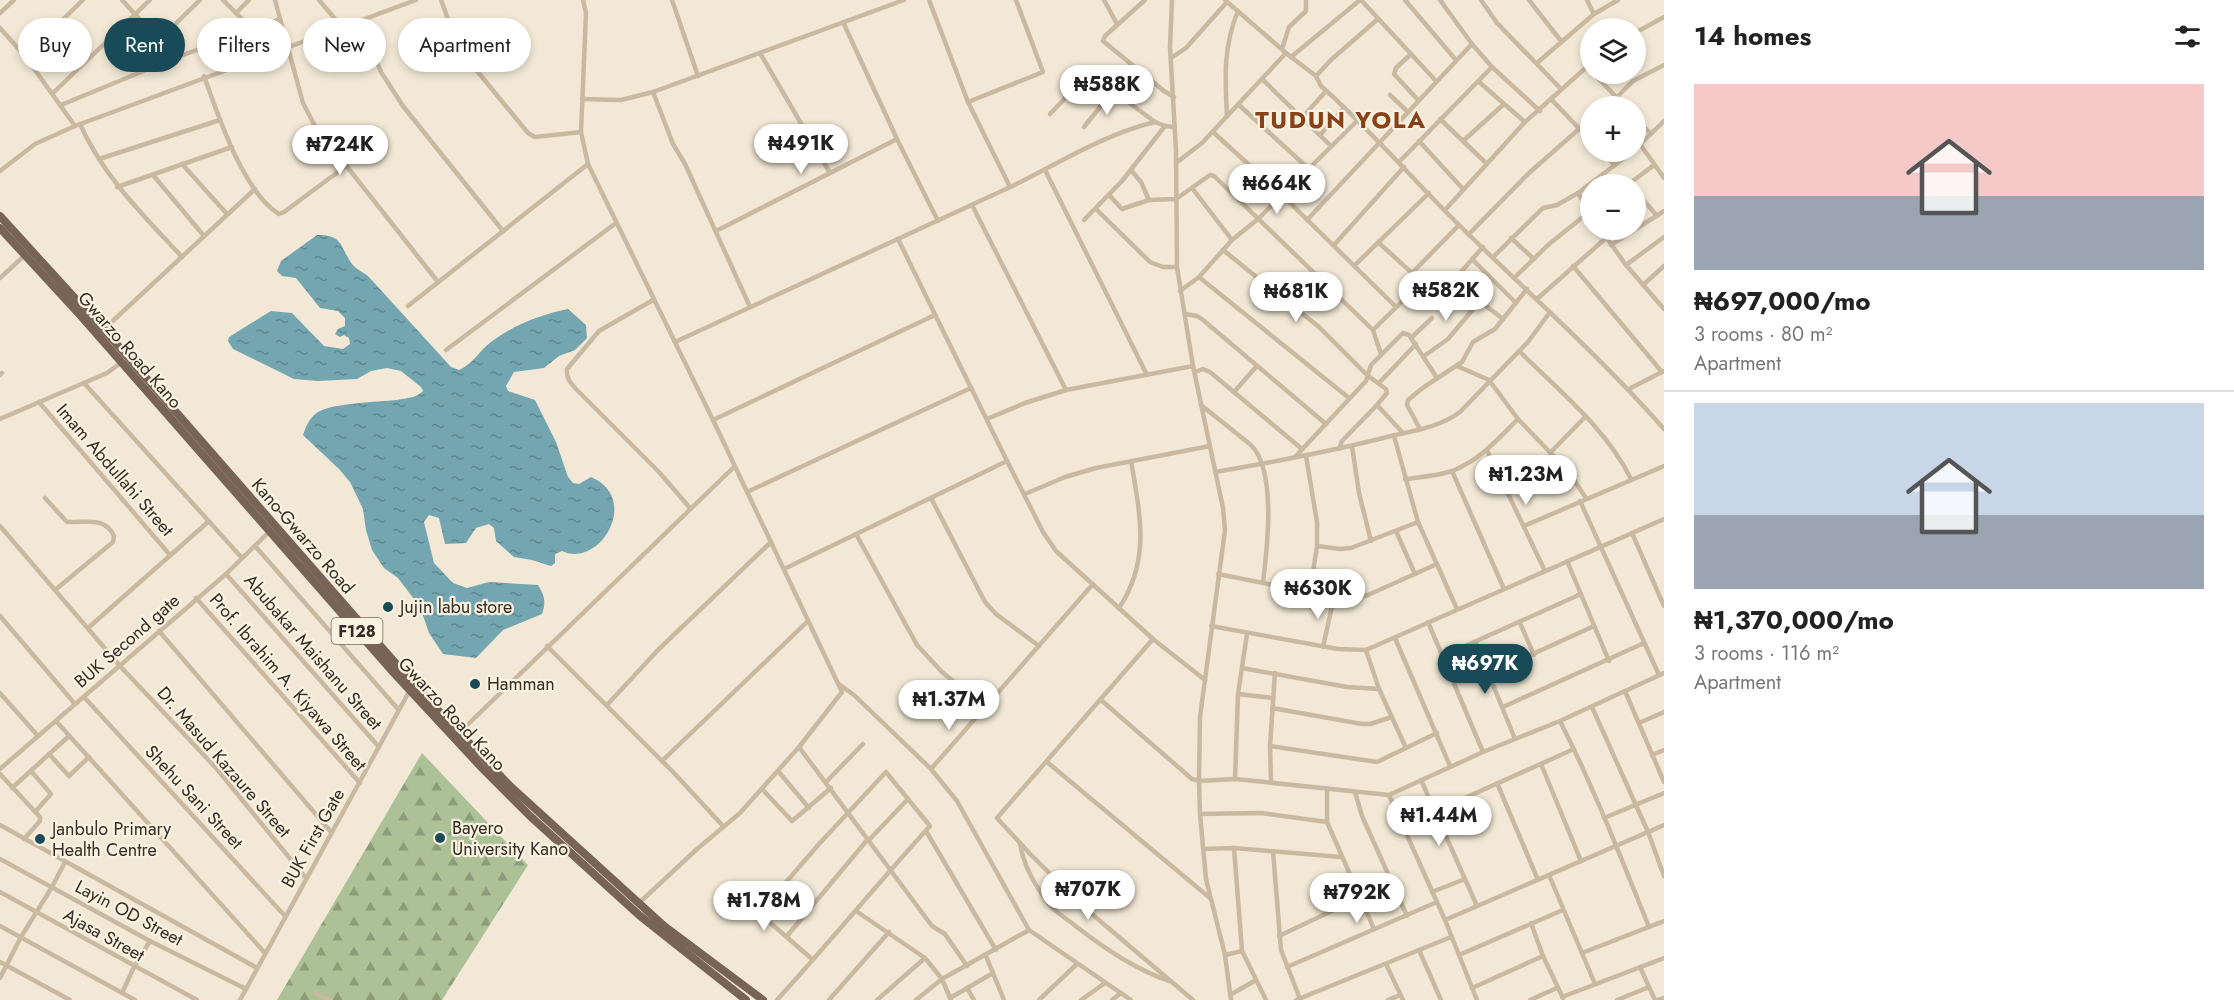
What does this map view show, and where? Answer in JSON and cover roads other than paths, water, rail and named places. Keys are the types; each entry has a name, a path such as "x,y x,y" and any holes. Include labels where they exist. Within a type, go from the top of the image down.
{"main road":[{"name":"Kano-Gwarzo Road","path":"0,216 54,281 103,330 485,765 664,926 763,1000"},
{"name":"Gwarzo Road Kano","path":"0,228 54,281 122,362 410,690 485,765 538,823 639,915 746,1000"}],"street":[{"path":"0,13 14,0"},
{"path":"64,18 83,0"},
{"path":"122,0 139,18"},
{"path":"52,93 150,0"},
{"path":"182,18 200,0"},
{"path":"223,0 241,18"},
{"path":"236,13 249,0"},
{"path":"275,0 280,18"},
{"path":"319,0 334,18"},
{"path":"368,18 416,0"},
{"path":"441,0 459,49 528,133 535,137 581,132"},
{"path":"583,0 586,13 581,132 588,164 840,685 842,695 740,813 639,903"},
{"path":"672,0 699,76"},
{"path":"582,99 621,100 653,92 904,0"},
{"path":"929,0 968,102 1010,187"},
{"path":"968,102 1043,72 1016,0"},
{"path":"1104,0 1117,24"},
{"path":"1144,0 1103,38 1104,43 1174,97"},
{"path":"1172,0 1171,58 1175,128 1177,267 1193,366 1223,508 1225,530 1200,717 1200,814 1206,879 1225,955 1231,997 1256,980"},
{"path":"1176,163 1213,132 1262,79 1284,51 1289,27 1306,11 1306,0"},
{"path":"1291,57 1354,2 1361,0 1436,81"},
{"path":"1406,0 1456,60"},
{"path":"1440,0 1492,67 1540,111"},
{"path":"1444,4 1452,0"},
{"path":"1481,0 1497,23 1561,89"},
{"path":"1529,0 1561,41"},
{"path":"1587,0 1594,14"},
{"path":"1537,63 1594,14 1618,0"},
{"path":"1171,58 1186,48 1226,1 1316,76 1321,86 1380,141 1468,234 1629,388 1662,422 1664,429"},
{"path":"1227,116 1225,67 1229,33 1238,11"},
{"path":"1646,27 1664,17"},
{"path":"1316,76 1378,19"},
{"path":"843,22 897,139 938,220"},
{"path":"0,28 18,48"},
{"path":"1307,220 1472,44"},
{"path":"760,53 830,173"},
{"path":"1412,54 1396,68 1394,74 1418,100"},
{"path":"291,61 303,103 315,126 438,282"},
{"path":"1618,96 1633,81 1664,65"},
{"path":"1399,162 1492,67"},
{"path":"37,72 77,125 117,187 182,257"},
{"path":"61,105 139,72"},
{"path":"0,171 35,144 77,125 215,72"},
{"path":"381,72 403,106 503,231"},
{"path":"1050,114 1088,74 1155,122 1175,128"},
{"path":"1445,210 1525,122 1580,74"},
{"path":"204,76 232,147 255,189 279,214 285,212 346,166"},
{"path":"1262,79 1331,146"},
{"path":"1479,82 1525,122"},
{"path":"1603,84 1614,96"},
{"path":"1084,127 1113,91"},
{"path":"1302,118 1326,91"},
{"path":"653,92 673,144 685,164 750,307"},
{"path":"1390,95 1407,111"},
{"path":"1468,234 1529,173 1579,129 1551,99"},
{"path":"1463,141 1504,104"},
{"path":"1239,105 1309,169"},
{"path":"1320,135 1344,108"},
{"path":"1440,119 1487,164"},
{"path":"99,159 220,120"},
{"path":"1180,291 1199,276 1232,240 1258,219 1358,120"},
{"path":"1646,139 1664,121"},
{"path":"675,342 972,205 1112,136 1155,122"},
{"path":"1084,220 1131,170 1165,126"},
{"path":"1646,129 1651,134"},
{"path":"1213,132 1282,195 1396,307"},
{"path":"716,231 897,139"},
{"path":"1419,141 1463,189"},
{"path":"117,187 232,147"},
{"path":"1646,153 1664,178"},
{"path":"1612,162 1615,165"},
{"path":"1493,257 1543,208 1557,205 1578,193 1619,162"},
{"path":"182,164 227,214"},
{"path":"408,306 588,164"},
{"path":"1643,174 1654,165"},
{"path":"1334,245 1404,167"},
{"path":"1045,170 1147,375"},
{"path":"1131,170 1141,182 1149,200"},
{"path":"153,175 204,236"},
{"path":"1109,195 1122,209 1149,200 1176,199 1212,175 1373,330 1381,354"},
{"path":"1192,188 1232,240"},
{"path":"103,330 255,189"},
{"path":"1355,265 1429,193"},
{"path":"1646,203 1657,216"},
{"path":"972,205 1066,390"},
{"path":"1096,209 1150,262 1163,267 1177,267"},
{"path":"1646,222 1664,210"},
{"path":"1514,278 1580,221"},
{"path":"446,350 616,223"},
{"path":"1413,272 1459,225"},
{"path":"1626,265 1664,237"},
{"path":"1511,238 1534,259"},
{"path":"898,239 1007,461 1043,532 1056,551 1153,639 1205,680"},
{"path":"1537,299 1604,240"},
{"path":"1607,240 1664,309"},
{"path":"1611,245 1618,240"},
{"path":"1379,243 1422,282 1435,290 1455,276 1483,247"},
{"path":"1223,250 1319,327 1367,375 1386,389 1387,393 1342,441 1339,449"},
{"path":"0,278 25,255"},
{"path":"1472,259 1516,303"},
{"path":"1573,266 1663,371 1629,388"},
{"path":"1643,285 1664,266"},
{"path":"1199,276 1349,398"},
{"path":"1455,276 1480,301 1503,319"},
{"path":"1373,330 1422,282"},
{"path":"1420,429 1407,402 1415,393 1462,362 1473,342 1491,333 1527,289"},
{"path":"653,300 599,331 567,369 566,374 576,388 659,472 690,508"},
{"path":"1424,356 1448,339 1480,301"},
{"path":"1215,472 1352,447 1445,421 1456,415 1528,342 1550,312"},
{"path":"1185,314 1197,316 1203,320 1326,424"},
{"path":"713,420 935,315"},
{"path":"1411,338 1432,318"},
{"path":"1294,458 1366,381 1371,365 1403,333 1416,344 1437,378"},
{"path":"1379,383 1416,344"},
{"path":"1519,351 1617,452 1631,480"},
{"path":"0,419 106,373 122,362"},
{"path":"987,419 1024,403 1066,390 1193,366"},
{"path":"1234,392 1256,366"},
{"path":"1457,366 1489,380 1518,419 1568,471 1586,498"},
{"path":"1195,372 1206,369 1302,449"},
{"path":"84,383 242,558"},
{"path":"747,492 972,388"},
{"name":"Imam Abdullahi Street","path":"39,402 170,555"},
{"path":"1201,405 1251,445 1257,451 1263,464 1270,524 1263,583"},
{"path":"1377,405 1403,434"},
{"path":"1550,453 1585,417"},
{"path":"1406,479 1452,471 1471,462 1487,450 1518,419"},
{"path":"1394,436 1418,522 1457,609"},
{"path":"1025,494 1065,477 1096,468 1210,446"},
{"path":"1352,447 1359,493 1371,540"},
{"path":"1487,450 1545,571"},
{"path":"1306,456 1316,514 1317,546 1310,592"},
{"path":"784,569 1007,461"},
{"path":"1119,608 1132,583 1142,528 1131,461"},
{"path":"459,733 735,466"},
{"path":"1524,526 1664,466"},
{"path":"1452,471 1504,589"},
{"path":"45,498 67,522 92,520 103,523 114,536 113,542 55,590"},
{"path":"931,498 985,602 996,614 1039,646"},
{"path":"1101,700 1188,777 1199,781 1235,779 1389,795 1450,766 1592,707 1661,674 1644,643 1580,501"},
{"path":"1211,626 1323,647 1366,650 1664,519"},
{"path":"88,628 208,522"},
{"path":"1317,546 1345,549 1418,522"},
{"name":"Dr. Masud Kazaure Street","path":"0,526 120,666 216,768 306,879"},
{"name":"BUK Second gate","path":"0,769 226,574 270,531"},
{"path":"1396,531 1415,574"},
{"path":"1632,533 1664,606"},
{"path":"856,534 917,645 942,672 985,707"},
{"path":"607,705 658,650 771,542"},
{"path":"255,546 398,709"},
{"path":"1567,561 1609,661"},
{"path":"1218,574 1348,600 1357,599 1437,564"},
{"name":"Abubakar Maishanu Street","path":"226,574 379,747"},
{"path":"931,769 1093,584"},
{"path":"1443,656 1581,594"},
{"path":"1323,647 1334,597"},
{"name":"Prof. Ibrahim A. Kiyawa Street","path":"196,598 360,783"},
{"path":"0,616 75,704"},
{"path":"662,761 808,621"},
{"path":"1428,622 1483,752"},
{"path":"1520,622 1534,655"},
{"path":"1489,674 1594,626"},
{"path":"159,631 331,832"},
{"path":"1235,779 1238,694 1247,634"},
{"path":"1395,638 1450,766"},
{"path":"1153,639 997,818 1086,909 1193,1000"},
{"path":"1476,643 1515,739"},
{"path":"1503,707 1609,661 1644,643"},
{"path":"547,646 662,761 723,826"},
{"path":"1366,650 1379,688 1406,748"},
{"path":"1242,668 1347,687 1379,688"},
{"path":"1270,782 1275,673"},
{"path":"840,685 854,695 931,769 957,801 1029,930 1131,1000"},
{"name":"BUK First Gate","path":"240,1000 410,690"},
{"path":"1624,692 1664,782"},
{"path":"0,693 38,736"},
{"path":"1238,694 1273,698"},
{"name":"Shehu Sani Street","path":"84,697 285,916"},
{"path":"1592,707 1648,832 1664,876"},
{"path":"1272,708 1362,724 1370,724 1392,717"},
{"path":"1639,723 1664,712"},
{"path":"56,721 265,953"},
{"path":"1560,721 1617,846 1649,927"},
{"path":"1270,746 1372,762 1381,761 1437,733"},
{"path":"12,788 69,736"},
{"path":"826,782 863,744"},
{"path":"799,747 932,926 945,934 967,966"},
{"path":"1436,811 1574,749"},
{"path":"1653,755 1664,750"},
{"path":"49,754 69,776 90,757"},
{"path":"1047,762 1210,898"},
{"path":"1541,764 1581,861"},
{"path":"31,771 51,794 35,812"},
{"path":"778,771 809,808"},
{"path":"777,1000 813,960 856,911 891,869 926,831 930,825 886,772 762,910 767,920 813,960"},
{"path":"0,774 40,817 40,822 24,839"},
{"path":"1421,780 1477,906"},
{"path":"1497,783 1538,880"},
{"path":"762,789 792,821 831,788"},
{"path":"1327,790 1327,822 1374,929"},
{"path":"1355,792 1362,816 1407,916"},
{"path":"1604,818 1664,793"},
{"path":"1389,795 1445,920 1477,1000"},
{"path":"787,936 869,840 908,799"},
{"path":"1200,814 1261,813 1327,822"},
{"path":"0,825 257,968"},
{"path":"1445,920 1664,825"},
{"path":"926,831 996,950"},
{"path":"1020,843 1022,859 1050,906 1104,949 1146,973 1172,982"},
{"path":"1203,849 1234,848 1341,857"},
{"path":"1234,848 1242,951 1266,1000"},
{"path":"1273,851 1279,936 1298,999 1451,937"},
{"name":"Layin OD Street","path":"0,859 150,941 246,989"},
{"path":"0,978 65,862"},
{"path":"1549,875 1596,984"},
{"path":"1432,892 1465,879"},
{"name":"Ajasa Street","path":"0,892 197,1000"},
{"path":"1279,936 1359,898"},
{"path":"1287,968 1437,902"},
{"path":"1459,955 1563,910"},
{"path":"856,911 925,958 942,979 951,999 993,973"},
{"path":"1582,953 1664,921"},
{"path":"1532,923 1543,956 1563,999 1664,958"},
{"path":"0,926 135,1000"},
{"path":"916,1000 942,979 1029,930"},
{"path":"829,1000 889,932"},
{"path":"122,993 150,941"},
{"path":"1419,950 1441,1000"},
{"path":"1225,955 1242,951"},
{"path":"986,956 1004,1000"},
{"path":"1472,988 1543,956"},
{"path":"877,1000 925,958"},
{"path":"0,962 70,1000"},
{"path":"1039,1000 1077,964"},
{"path":"1386,964 1402,998 1388,1000"},
{"path":"1640,967 1657,1000 1664,998"},
{"path":"1081,1000 1105,983"},
{"path":"1617,1000 1649,987"},
{"path":"967,988 974,1000"},
{"path":"1530,1000 1557,988"},
{"path":"315,993 330,1000"},
{"path":"1112,1000 1121,993"}],"water":[{"path":"317,235 337,239 354,266 368,276 451,367 459,370 500,336 547,314 568,309 586,325 587,338 575,350 559,356 544,368 514,372 506,386 508,391 535,400 556,442 568,477 573,483 579,484 591,477 606,487 613,500 614,515 610,529 601,541 589,550 576,554 562,551 555,554 555,563 551,566 514,557 496,541 494,528 489,524 476,528 466,543 445,544 439,518 429,515 424,522 434,563 453,583 467,588 489,582 538,585 542,592 544,602 542,614 503,630 476,658 443,654 429,633 420,607 398,578 384,568 372,550 363,509 350,482 303,435 313,416 325,409 411,397 423,391 421,387 401,371 387,368 371,371 357,379 318,381 294,379 233,349 228,341 229,337 271,311 292,313 324,346 343,349 350,344 349,338 335,334 338,329 345,326 345,318 338,311 320,308 296,278 282,276 277,271 281,261"}],"place":[{"name":"Jujin labu store","path":"388,607"},
{"name":"Hamman","path":"475,684"},
{"name":"Bayero University Kano","path":"440,838"},
{"name":"Janbulo Primary Health Centre","path":"40,839"}],"district":[{"name":"TUDUN YOLA","path":"1341,119"}]}
